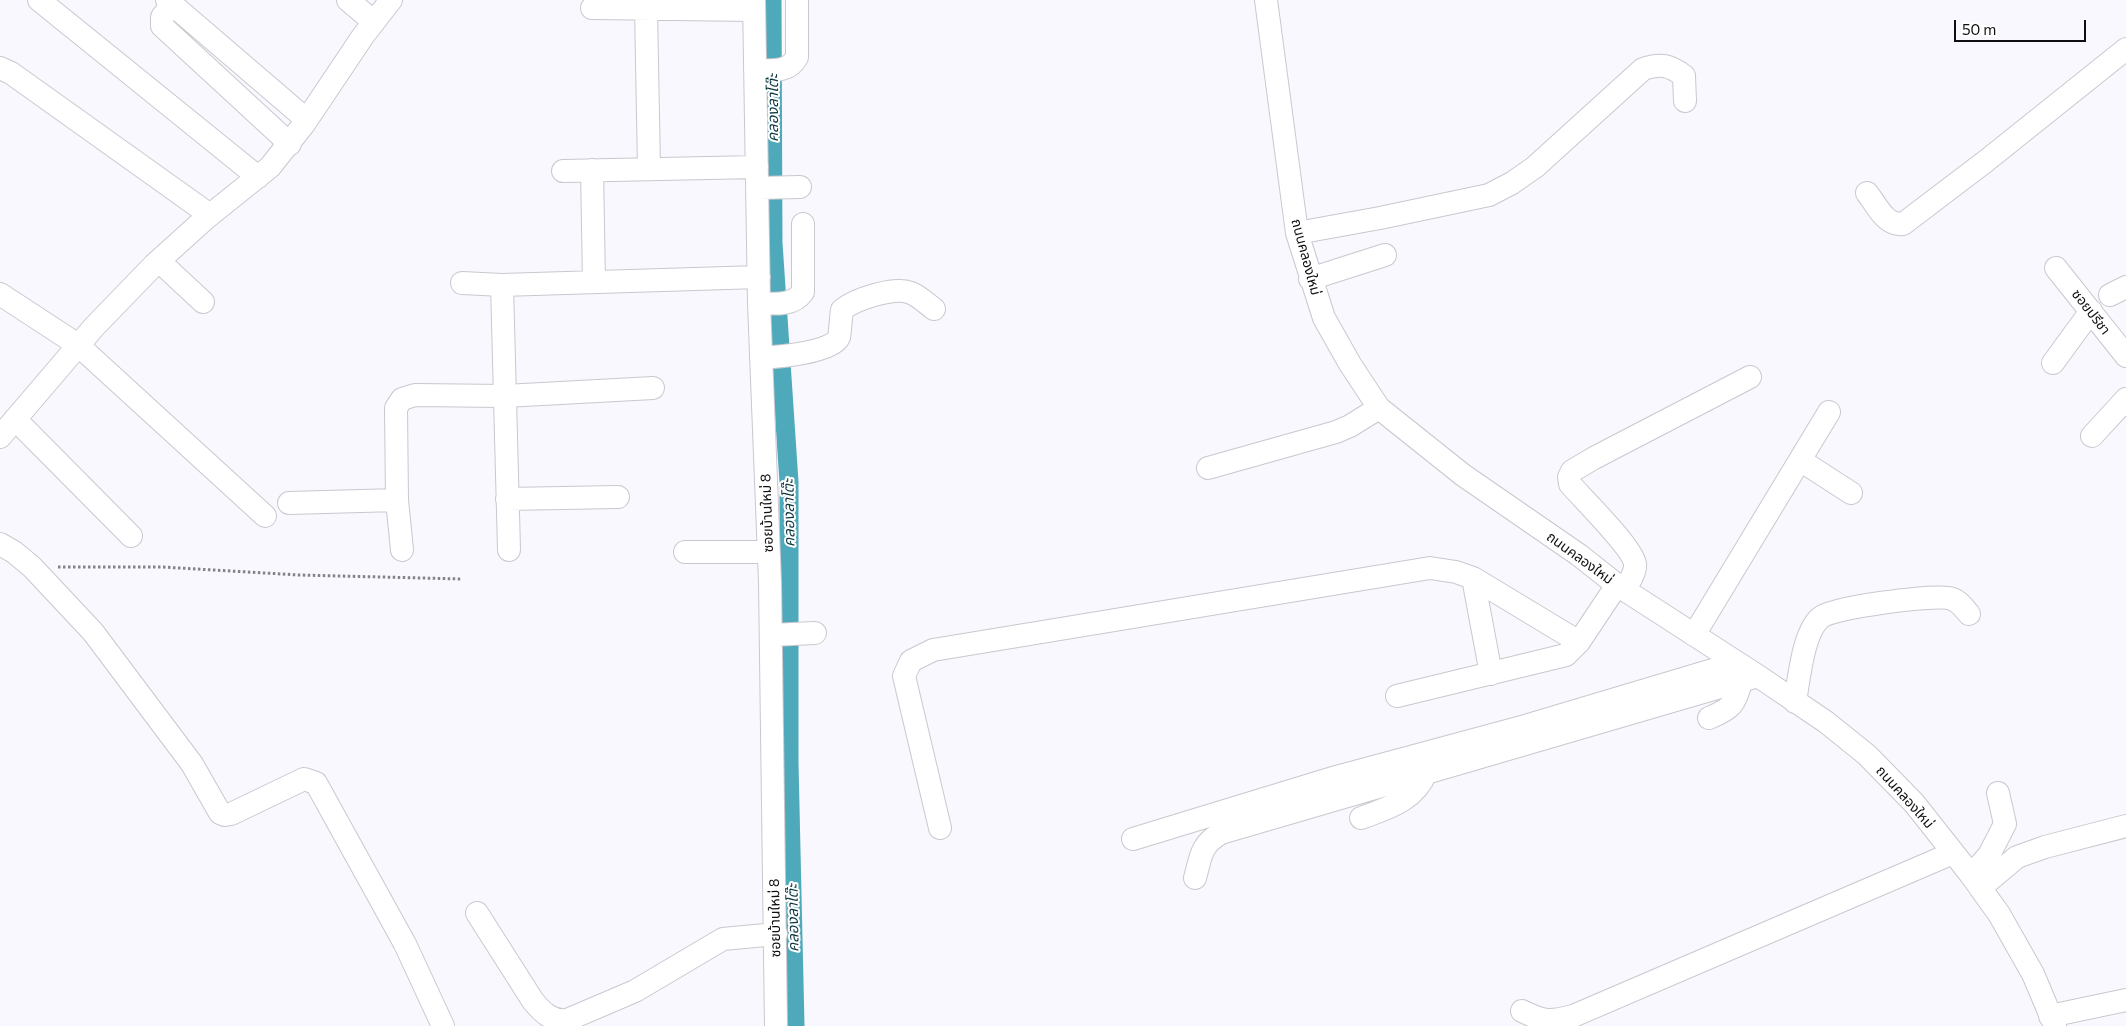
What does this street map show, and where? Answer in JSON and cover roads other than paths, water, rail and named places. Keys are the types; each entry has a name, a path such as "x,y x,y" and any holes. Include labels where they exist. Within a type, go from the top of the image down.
{"street":[{"path":"39,0 258,177"},
{"path":"348,0 374,22"},
{"path":"0,437 94,327 159,261 210,215 270,167 290,144 391,0"},
{"path":"770,70 793,65 797,57 797,0"},
{"name":"ถนนคลองใหม่","path":"1266,0 1297,233 1310,279 1324,318 1350,364 1379,408 1464,475 1579,555 1621,587 1694,635 1745,673 1826,722 1867,755 1914,803 1999,914 2033,974 2053,1021"},
{"path":"290,144 162,26 162,17 169,2 307,120"},
{"path":"592,8 754,5"},
{"name":"ซอยบ้านใหม่ 8","path":"754,5 770,70 773,183 759,277 772,303 775,357 768,552 791,634 776,934 776,1026"},
{"path":"646,8 649,169"},
{"path":"1868,192 1886,219 1891,223 1903,224 1986,161 2126,49"},
{"path":"1297,233 1380,218 1489,194 1512,183 1535,167 1642,69 1654,65 1665,65 1675,69 1684,76 1685,101"},
{"path":"0,68 11,73 210,215"},
{"path":"563,171 649,169 773,183"},
{"path":"592,170 594,282"},
{"path":"772,303 797,300 803,292 803,224"},
{"path":"1310,279 1384,255"},
{"path":"159,261 203,302"},
{"name":"ซอยปรีชา","path":"2056,268 2126,356"},
{"path":"462,283 502,285 759,277"},
{"path":"502,285 510,550"},
{"path":"775,357 831,346 839,337 842,310 861,300 901,290 913,293 934,309"},
{"path":"0,294 78,345 265,516"},
{"path":"2053,363 2091,311"},
{"path":"1397,696 1566,656 1636,569 1635,562 1625,546 1570,484 1568,477 1572,472 1594,458 1750,377"},
{"path":"402,550 397,500 396,408 402,399 415,395 505,396 653,388"},
{"path":"2092,436 2126,399"},
{"path":"1208,468 1336,432 1350,426 1379,408"},
{"path":"1694,635 1829,412"},
{"path":"15,419 131,536"},
{"path":"1800,460 1851,493"},
{"path":"507,499 618,497"},
{"path":"289,503 397,500"},
{"path":"0,544 14,552 32,567 93,632 192,764 220,813 225,815 231,814 304,779 316,783 405,944 443,1026"},
{"path":"685,552 768,552"},
{"path":"940,828 904,676 911,661 932,650 1430,568 1456,572 1473,578 1579,642"},
{"path":"1473,578 1491,674"},
{"path":"1795,702 1807,640 1820,617 1833,612 1868,605 1937,597 1950,598 1961,604 1969,614"},
{"path":"1709,718 1724,712 1732,705 1738,697 1745,673"},
{"path":"1195,878 1204,848 1209,840 1221,833 1426,773 1745,673"},
{"path":"1133,839 1336,777 1525,726 1745,673"},
{"path":"1361,818 1392,807 1407,798 1421,785 1426,773"},
{"path":"1976,882 2005,824 1998,793"},
{"path":"1976,882 2017,857 2046,847 2126,826"},
{"path":"1522,1011 1540,1020 1553,1022 1573,1016 1953,853"},
{"path":"477,913 533,1001 544,1013 559,1021 567,1020 635,991 723,939 776,934"},
{"path":"2053,1021 2126,1000"}],"waterway":[{"name":"คลองลาโต๊ะ","path":"772,0 773,243 789,482 789,763 795,1026"}]}
